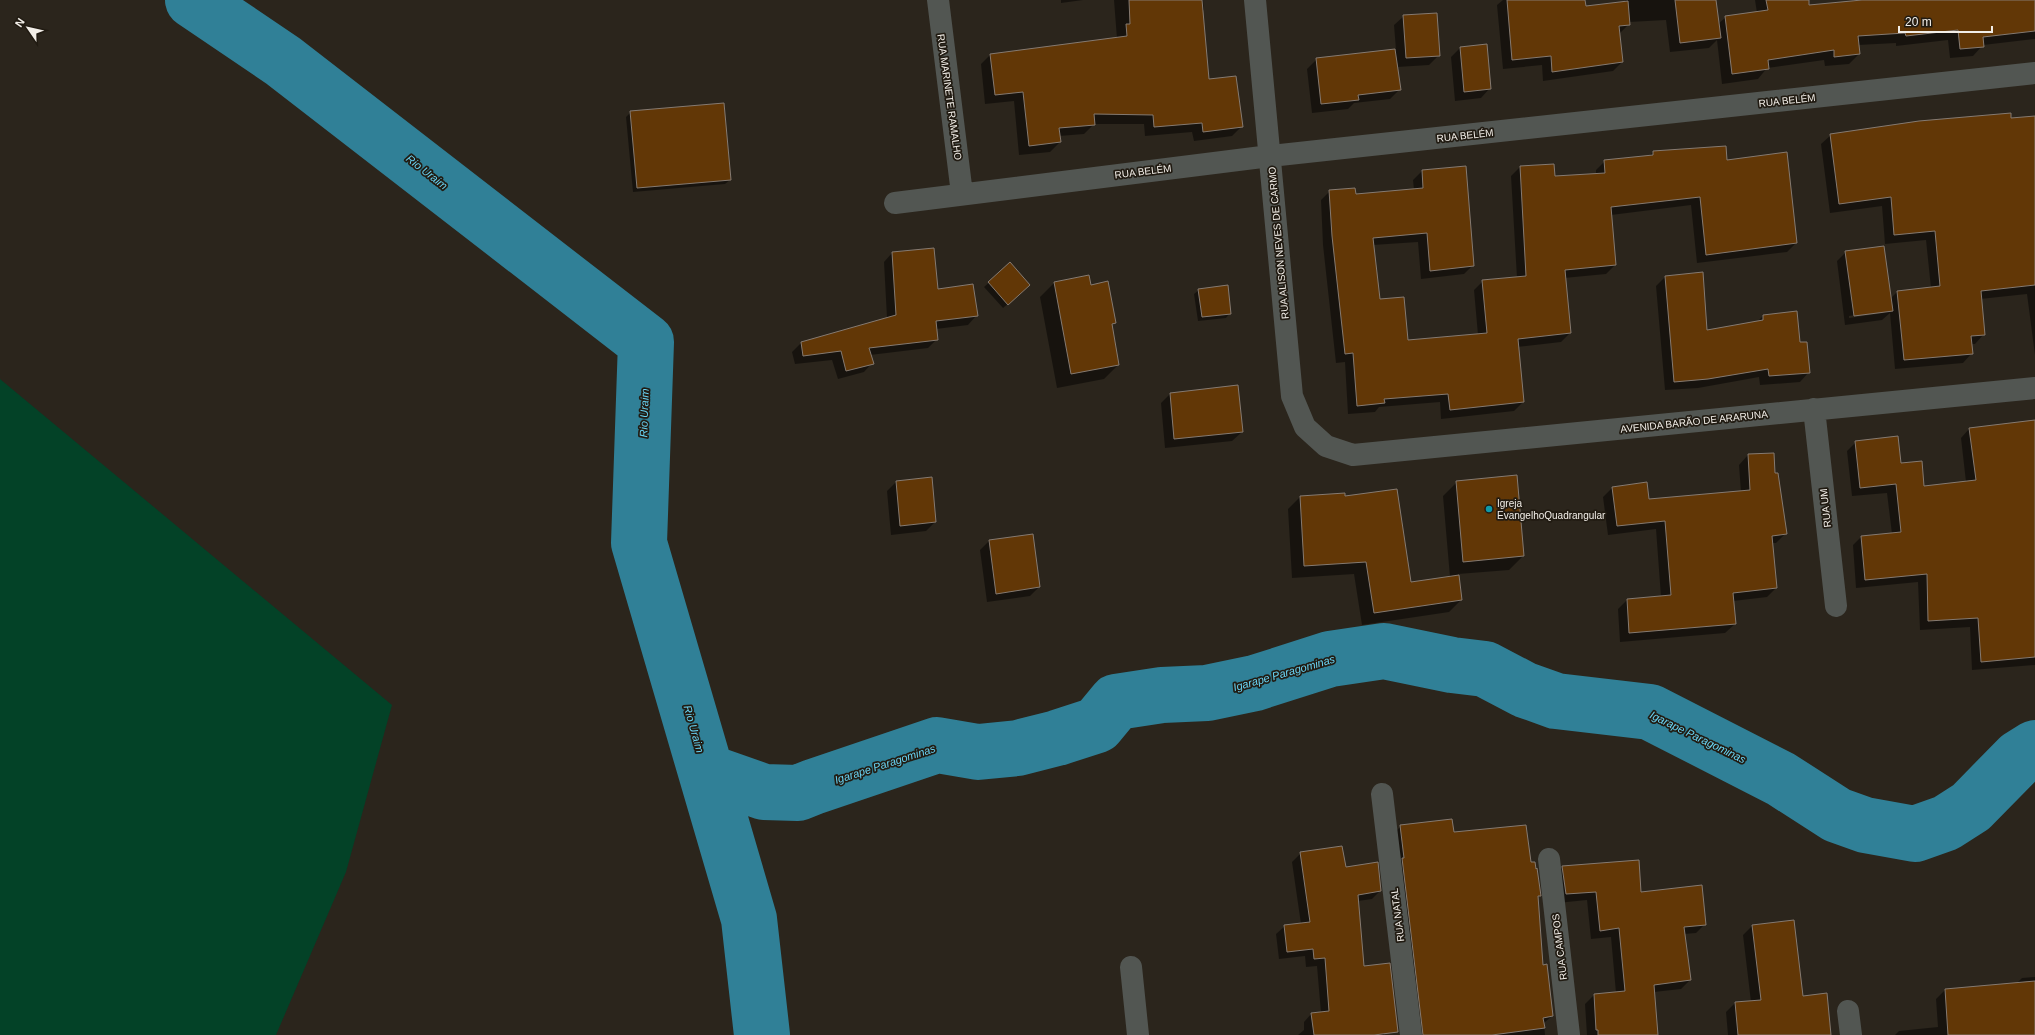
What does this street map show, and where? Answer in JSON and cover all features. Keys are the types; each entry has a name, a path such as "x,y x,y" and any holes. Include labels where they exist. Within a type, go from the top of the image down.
{"street":[{"name":"RUA MARINETE RAMALHO","path":"938,0 962,194"},
{"name":"RUA ALISON NEVES DE CARMO","path":"1254,0 1292,396 1305,428 1326,446 1353,455"},
{"name":"RUA BELÉM","path":"895,203 1270,156 2035,73"},
{"name":"AVENIDA BARÃO DE ARARUNA","path":"1353,455 2035,388"},
{"name":"RUA UM","path":"1814,409 1836,606"},
{"name":"RUA NATAL","path":"1382,794 1412,1035"},
{"name":"RUA CAMPOS","path":"1549,859 1569,1035"},
{"path":"1131,967 1138,1035"},
{"path":"1848,1011 1851,1035"}],"green space":[{"path":"0,379 392,705 346,872 276,1035 0,1035"}],"building":[{"path":"1129,0 1202,0 1209,79 1236,76 1243,127 1203,132 1202,123 1154,127 1153,115 1094,114 1095,125 1059,128 1061,142 1029,146 1023,92 995,95 990,54 1127,36 1126,24 1130,24"},
{"path":"1507,0 1585,0 1586,6 1628,1 1630,25 1619,26 1623,62 1552,72 1551,56 1512,60"},
{"path":"1675,0 1716,0 1721,38 1680,43"},
{"path":"1766,0 1809,0 1809,5 1862,0 2035,0 2035,31 1983,37 1984,47 1960,49 1958,30 1906,36 1905,33 1858,36 1860,54 1834,57 1834,50 1768,60 1769,69 1732,74 1725,16 1768,10"},
{"path":"1437,13 1440,56 1406,58 1403,15"},
{"path":"1487,44 1491,89 1464,92 1460,47"},
{"path":"1395,49 1401,90 1358,95 1359,100 1321,104 1316,58"},
{"path":"724,103 731,180 637,188 630,111"},
{"path":"2011,113 2011,118 2035,116 2035,285 1981,291 1985,335 1971,336 1973,354 1904,360 1897,291 1940,286 1935,231 1894,235 1891,197 1839,204 1830,134 1919,121"},
{"path":"1726,146 1727,160 1787,152 1797,243 1706,255 1700,197 1611,207 1616,265 1565,270 1571,333 1518,339 1524,402 1450,410 1448,394 1384,399 1385,403 1357,406 1353,353 1345,354 1332,236 1329,190 1355,188 1356,194 1423,188 1422,170 1466,166 1474,266 1430,271 1427,233 1373,238 1380,299 1404,297 1408,340 1487,333 1482,280 1526,276 1520,166 1554,164 1555,176 1605,173 1604,160 1653,155 1653,151"},
{"path":"1884,246 1893,311 1854,316 1845,251"},
{"path":"934,248 938,289 973,284 978,316 936,321 938,340 869,348 874,364 846,371 841,351 803,356 801,342 896,315 892,252"},
{"path":"1010,262 1030,285 1008,305 988,282"},
{"path":"1703,272 1707,330 1763,320 1763,315 1797,311 1800,342 1807,342 1810,373 1769,376 1768,369 1708,379 1674,382 1665,276"},
{"path":"1089,275 1091,285 1108,281 1116,323 1112,324 1119,365 1071,374 1054,282"},
{"path":"1228,285 1231,314 1202,317 1198,289"},
{"path":"1238,385 1243,432 1174,439 1170,393"},
{"path":"2035,420 2035,657 1981,662 1978,618 1928,621 1927,574 1865,580 1861,536 1901,532 1896,484 1860,488 1855,441 1898,436 1901,463 1922,461 1924,486 1976,480 1969,428"},
{"path":"1774,453 1775,473 1778,473 1787,534 1772,536 1777,588 1733,593 1736,624 1629,633 1627,599 1671,595 1665,521 1617,526 1612,487 1647,482 1649,499 1750,490 1748,454"},
{"name":"Igreja EvangelhoQuadrangular","path":"1517,475 1524,556 1463,562 1456,481"},
{"path":"932,477 936,522 900,526 896,481"},
{"path":"1397,489 1411,582 1459,575 1462,600 1374,613 1366,562 1304,566 1300,496 1345,493 1345,496"},
{"path":"1033,534 1040,587 996,594 989,540"},
{"path":"1452,819 1454,832 1526,825 1531,862 1535,862 1536,869 1537,868 1541,896 1538,896 1543,965 1547,964 1553,1016 1543,1018 1545,1028 1492,1035 1423,1035 1402,858 1404,858 1400,825"},
{"path":"1342,846 1346,867 1378,862 1381,891 1358,895 1364,966 1390,963 1398,1032 1374,1035 1314,1035 1311,1013 1329,1011 1325,958 1314,959 1313,949 1287,952 1284,925 1310,922 1300,852"},
{"path":"1639,860 1641,892 1702,885 1706,925 1684,927 1691,980 1654,985 1658,1035 1598,1035 1598,1030 1596,1030 1594,994 1625,991 1619,928 1600,931 1596,892 1566,894 1562,866"},
{"path":"1794,920 1803,996 1827,993 1831,1035 1738,1035 1735,1002 1761,1000 1752,925"},
{"path":"2035,981 2035,1035 1948,1035 1945,989"}],"waterway":[{"name":"Rio Uraim","path":"193,0 283,61 646,342 639,543 749,919 762,1035"},
{"name":"Igarape Paragominas","path":"707,772 764,792 798,793 937,745 978,752 1018,748 1057,738 1097,725 1116,702 1162,695 1207,693 1255,683 1330,659 1384,651 1452,665 1485,669 1525,690 1556,701 1650,712 1781,779 1837,815 1865,825 1915,834 1946,823 1971,807 2019,758 2035,748"}],"place":[{"name":"Igreja EvangelhoQuadrangular","path":"1489,509"}]}
